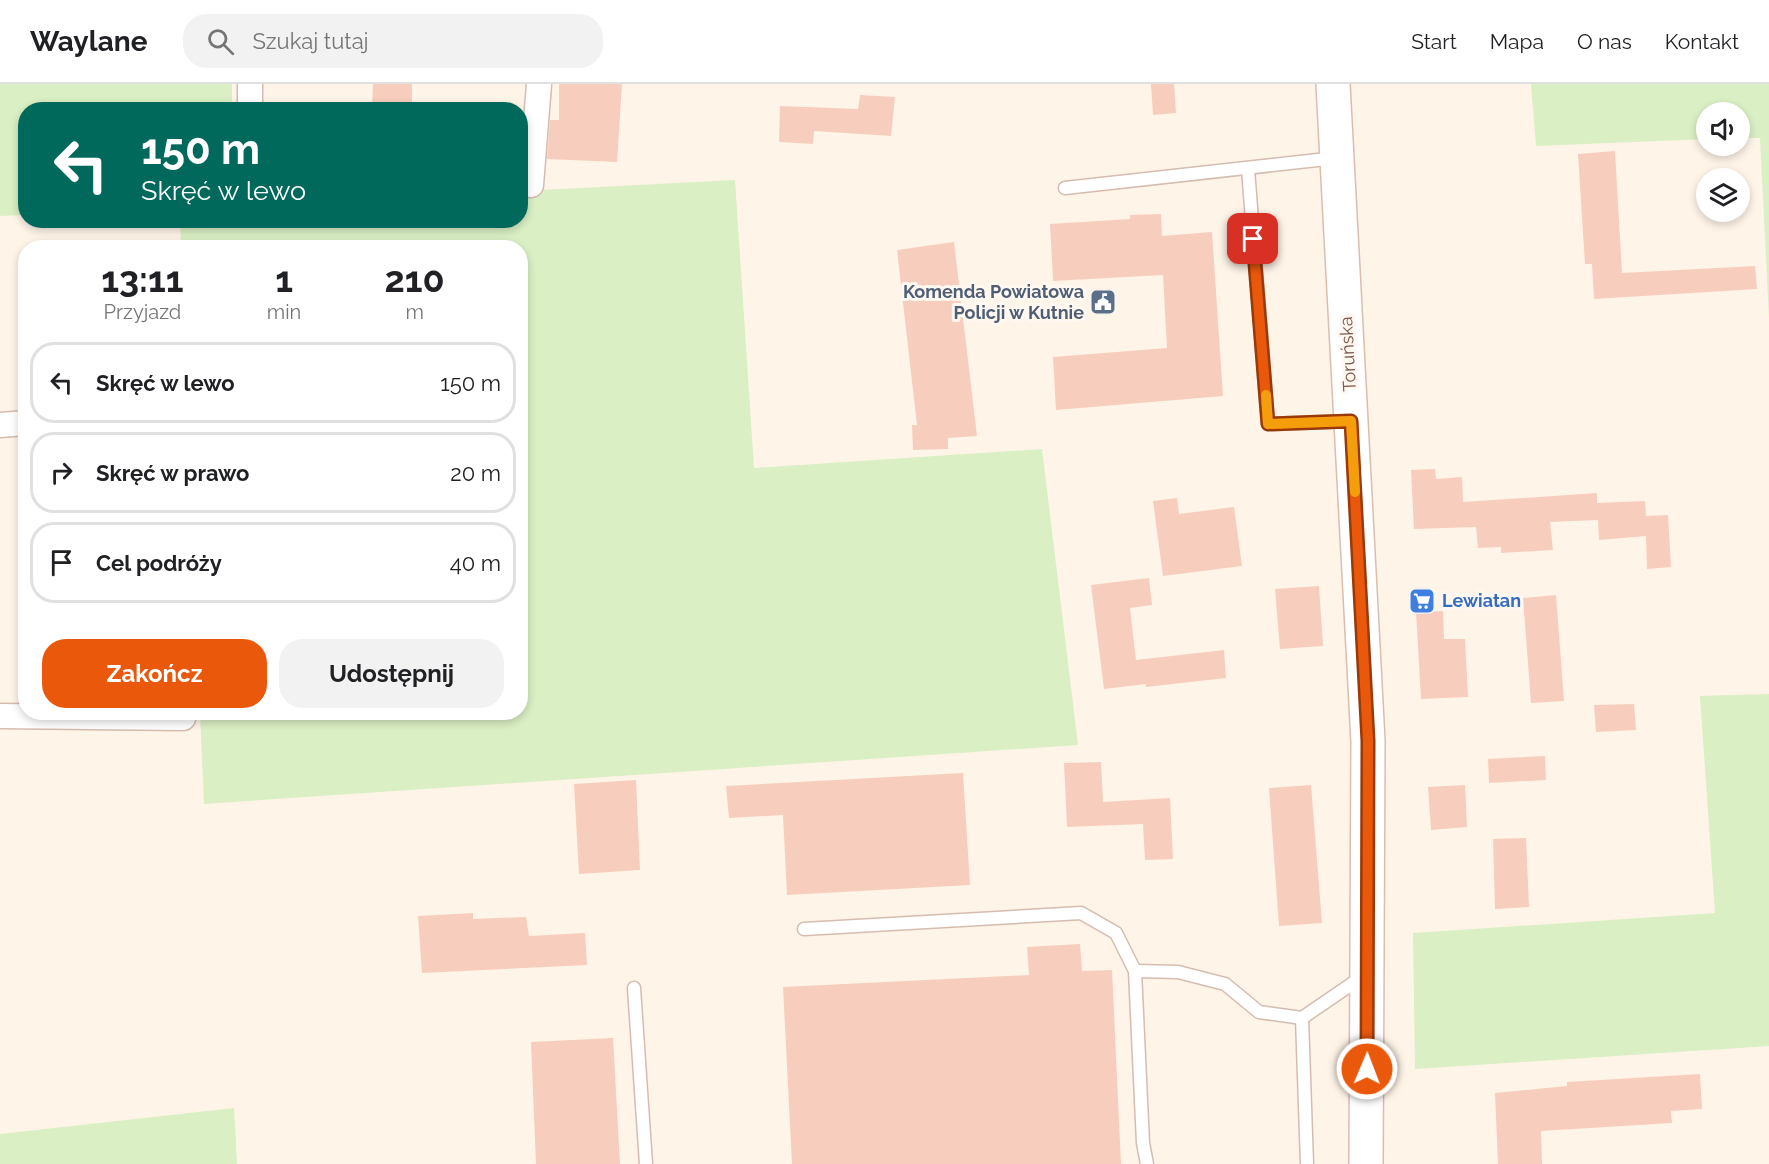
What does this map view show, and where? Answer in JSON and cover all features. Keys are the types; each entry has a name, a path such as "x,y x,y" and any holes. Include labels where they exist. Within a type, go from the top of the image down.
{"street":[{"path":"250,84 250,102"},
{"path":"531,185 539,84"},
{"name":"Toruńska","path":"1333,84 1368,741 1366,1164"},
{"path":"0,425 18,424"},
{"path":"0,716 18,716"}],"lane":[{"path":"1065,188 1337,158"},
{"path":"1248,169 1268,424 1351,421"},
{"path":"804,929 1081,913 1116,933 1135,971 1143,1143 1147,1164"},
{"path":"1135,971 1178,972 1225,984 1259,1012 1302,1018 1368,973"},
{"path":"634,988 646,1164"},
{"path":"1302,1018 1307,1164"}],"green space":[{"path":"0,84 232,84 232,102 18,102 18,215 0,216"},
{"path":"1531,84 1769,84 1769,318 1760,138 1750,138 1750,102 1696,102 1696,139 1536,146"},
{"path":"735,180 754,468 1042,449 1078,745 204,804 200,720 528,720 528,240 181,240 180,228 528,228 528,191"},
{"path":"1769,694 1769,1046 1415,1069 1413,933 1715,913 1700,696"},
{"path":"234,1108 237,1164 0,1164 0,1134"}],"building":[{"path":"373,84 412,84 412,102 372,102"},
{"path":"559,84 622,84 617,162 547,159 550,120 559,120"},
{"path":"1151,84 1174,84 1176,113 1153,115"},
{"path":"860,95 895,97 891,136 814,131 813,144 779,142 780,106 858,109"},
{"path":"1615,151 1622,273 1755,266 1757,289 1594,299 1592,264 1585,264 1578,154"},
{"path":"1161,214 1162,236 1212,232 1223,396 1056,410 1053,357 1167,348 1163,275 1053,281 1050,224 1130,219 1130,215"},
{"path":"954,242 977,436 948,438 948,449 913,450 912,425 917,425 897,250"},
{"path":"1435,469 1436,479 1462,477 1463,502 1597,493 1597,503 1645,501 1646,516 1668,515 1671,567 1647,569 1646,536 1599,540 1598,520 1550,522 1553,550 1501,553 1501,547 1478,548 1476,527 1414,529 1411,470"},
{"path":"1177,498 1179,514 1234,507 1242,566 1163,576 1153,501"},
{"path":"1149,578 1152,605 1130,608 1136,660 1224,650 1226,678 1104,689 1091,585"},
{"path":"1319,586 1323,646 1280,649 1275,589"},
{"path":"1556,595 1564,701 1531,703 1523,598"},
{"path":"1443,611 1444,639 1465,639 1468,697 1421,699 1416,612"},
{"path":"1634,704 1636,730 1596,732 1594,705"},
{"path":"1545,756 1546,780 1489,783 1488,759"},
{"path":"1101,762 1103,802 1170,798 1173,859 1145,860 1143,824 1067,827 1064,763"},
{"path":"963,773 970,885 787,895 783,815 729,818 726,786"},
{"path":"636,780 640,870 579,874 574,784"},
{"path":"1311,785 1322,923 1279,926 1269,788"},
{"path":"1465,785 1467,827 1431,830 1428,787"},
{"path":"1526,838 1529,907 1495,909 1493,839"},
{"path":"473,913 473,919 526,917 529,936 585,933 587,965 422,973 418,916"},
{"path":"1080,944 1082,971 1112,970 1121,1164 792,1164 783,987 1029,975 1027,947"},
{"path":"613,1038 620,1164 536,1164 531,1042"},
{"path":"1700,1074 1702,1109 1671,1111 1672,1123 1541,1131 1542,1164 1498,1164 1495,1093 1567,1086 1567,1082"}],"slow traffic":[{"path":"1266,395 1268,424 1351,421 1355,492"}],"place":[{"name":"Komenda Powiatowa Policji w Kutnie","path":"1103,302"},
{"name":"Lewiatan","path":"1422,601"}],"route":[{"path":"1253,239 1268,424 1351,421 1368,741 1367,1069"}]}
